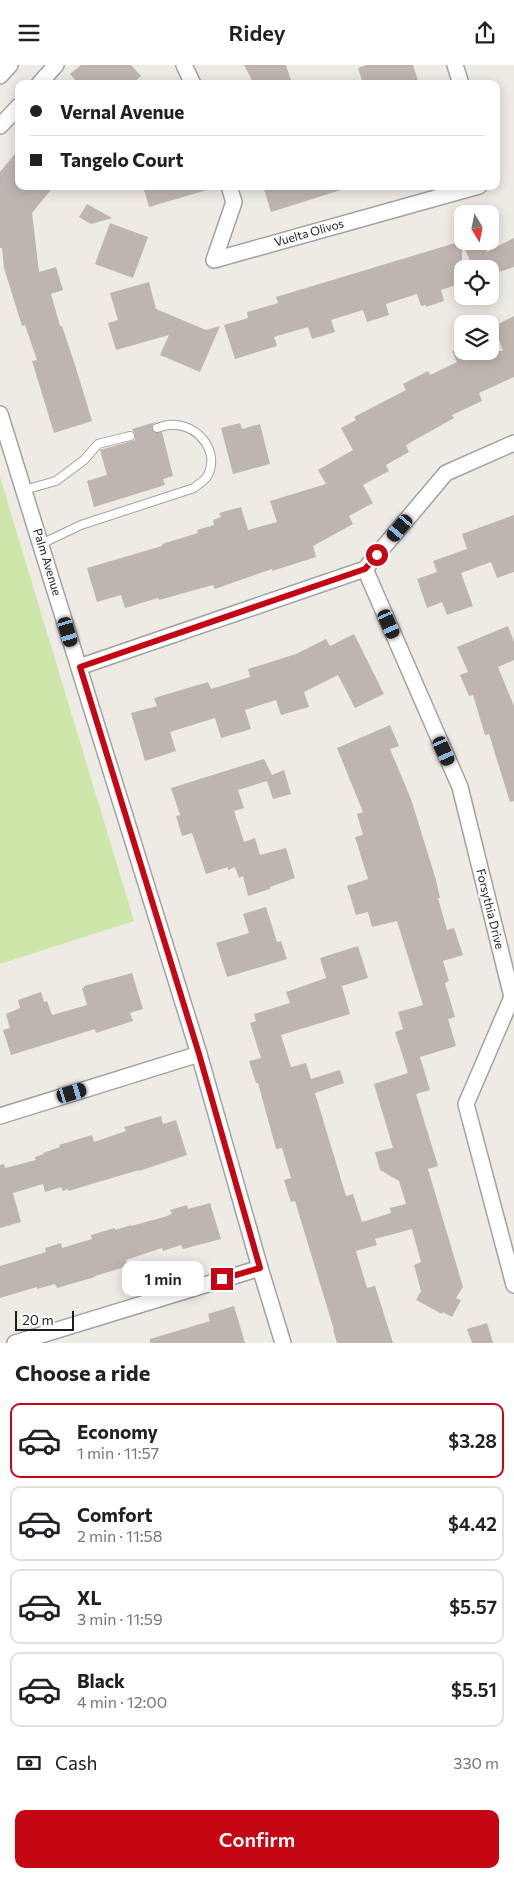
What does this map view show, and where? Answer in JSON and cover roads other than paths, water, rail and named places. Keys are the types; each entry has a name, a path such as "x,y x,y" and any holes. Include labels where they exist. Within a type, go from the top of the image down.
{"street":[{"path":"0,75 10,65"},
{"path":"43,80 56,65"},
{"path":"184,65 191,80"},
{"path":"455,65 460,80"},
{"path":"0,126 15,110"},
{"name":"Vuelta Olivos","path":"230,190 234,202 214,260 466,190"},
{"name":"Palm Avenue","path":"0,414 199,1054 283,1343"},
{"path":"80,667 365,569 446,473 514,443"},
{"name":"Forsythia Drive","path":"365,569 460,787 512,997 466,1104 514,1285"},
{"path":"0,1116 199,1054"},
{"path":"15,1343 260,1268"}],"lane":[{"path":"41,544 81,525 194,488 208,477 211,465 210,454 205,440 197,431 186,426 174,424 157,428"},
{"path":"24,490 56,481 84,460 98,444 130,436"}]}
